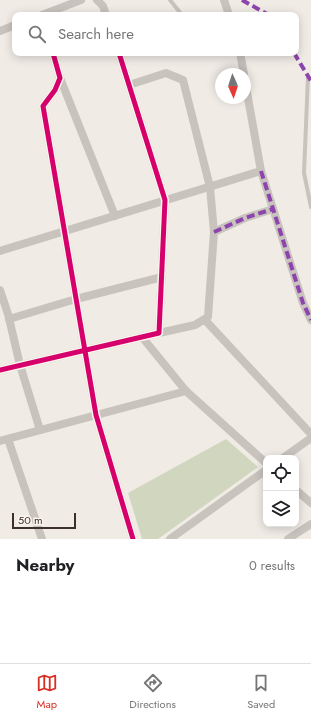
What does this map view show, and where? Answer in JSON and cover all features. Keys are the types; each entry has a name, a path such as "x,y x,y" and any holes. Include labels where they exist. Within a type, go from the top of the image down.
{"street":[{"path":"50,12 81,0"},
{"path":"97,0 103,6 105,12"},
{"path":"224,0 228,12"},
{"path":"0,31 12,26"},
{"path":"54,56 60,78 115,216"},
{"path":"120,56 165,200 159,333"},
{"path":"241,56 243,68"},
{"path":"0,370 195,326 208,317 214,232 210,187 183,80 166,73 129,85"},
{"path":"60,78 55,90 43,106 96,415 133,539"},
{"path":"249,104 261,171 303,303 311,320"},
{"path":"0,249 115,216 261,171"},
{"path":"214,232 245,218 273,209"},
{"path":"9,319 76,299 162,277"},
{"path":"0,290 9,319 20,365 40,430"},
{"path":"205,320 311,434"},
{"path":"142,337 186,391 263,460"},
{"path":"42,539 4,440 186,391"},
{"path":"287,455 311,438"},
{"path":"170,539 263,472"},
{"path":"297,491 311,503"},
{"path":"288,539 311,524"}],"lane":[{"path":"170,0 180,12"},
{"path":"308,76 304,173 311,207"}],"green space":[{"path":"226,439 258,467 158,539 142,539 128,493"}],"marked path":[{"path":"242,0 264,12"},
{"path":"296,56 311,81"},
{"path":"261,171 303,303 311,320"},
{"path":"214,232 245,218 273,209"}],"cycle path":[{"path":"54,56 60,78 55,90 43,106 96,415 133,539"},
{"path":"0,370 159,333 165,200 120,56"}]}
